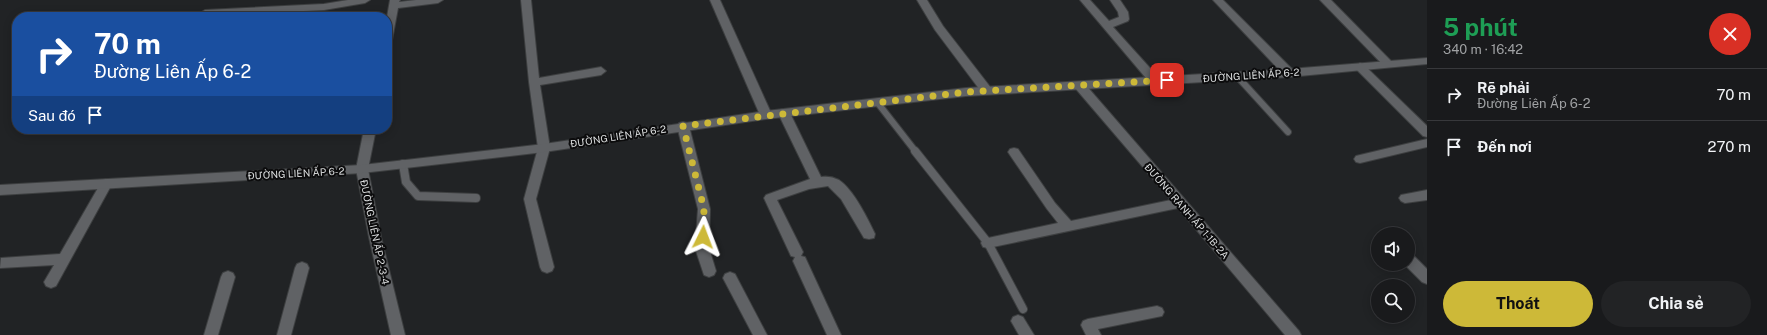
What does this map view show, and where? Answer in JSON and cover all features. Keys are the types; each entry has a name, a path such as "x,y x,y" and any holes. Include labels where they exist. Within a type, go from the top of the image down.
{"street":[{"path":"225,12 324,7 365,0"},
{"path":"392,14 394,3 438,0"},
{"path":"526,0 534,82 544,148 530,199 547,267"},
{"path":"716,0 766,115"},
{"path":"922,0 939,28 987,91"},
{"path":"1085,0 1155,81"},
{"path":"1108,25 1124,19 1123,12 1115,0"},
{"path":"1218,0 1289,73"},
{"path":"1325,0 1389,65"},
{"name":"ĐƯỜNG LIÊN ẤP 6-2","path":"0,190 362,169 544,148 683,126 766,115 966,92 1289,73 1427,61"},
{"path":"1360,67 1427,133"},
{"path":"534,82 601,71"},
{"name":"ĐƯỜNG RANH ẤP 1-1B-2A","path":"1080,86 1294,335"},
{"path":"784,113 817,182"},
{"path":"683,126 704,209 702,248 709,271"},
{"name":"ĐƯỜNG LIÊN ẤP 2-3-4","path":"369,134 362,169 375,237 398,335"},
{"path":"1360,159 1427,143"},
{"path":"1014,152 1051,206 1069,227"},
{"path":"834,335 770,198 817,182 829,181 839,187 869,234"},
{"path":"51,282 106,184"},
{"path":"1405,198 1427,194"},
{"path":"988,243 1181,203"},
{"path":"1,263 64,259"},
{"path":"1415,266 1427,278"},
{"path":"284,335 302,268"},
{"path":"211,335 228,277"},
{"path":"730,278 760,335"},
{"path":"1094,335 1088,325 1157,312"},
{"path":"1021,315 1027,335"}],"lane":[{"path":"1236,75 1288,132"},
{"path":"877,102 988,243 1021,315"},
{"path":"402,164 406,182 418,196 476,198"}],"route":[{"path":"703,237 704,209 683,126 966,92 1167,80"}]}
